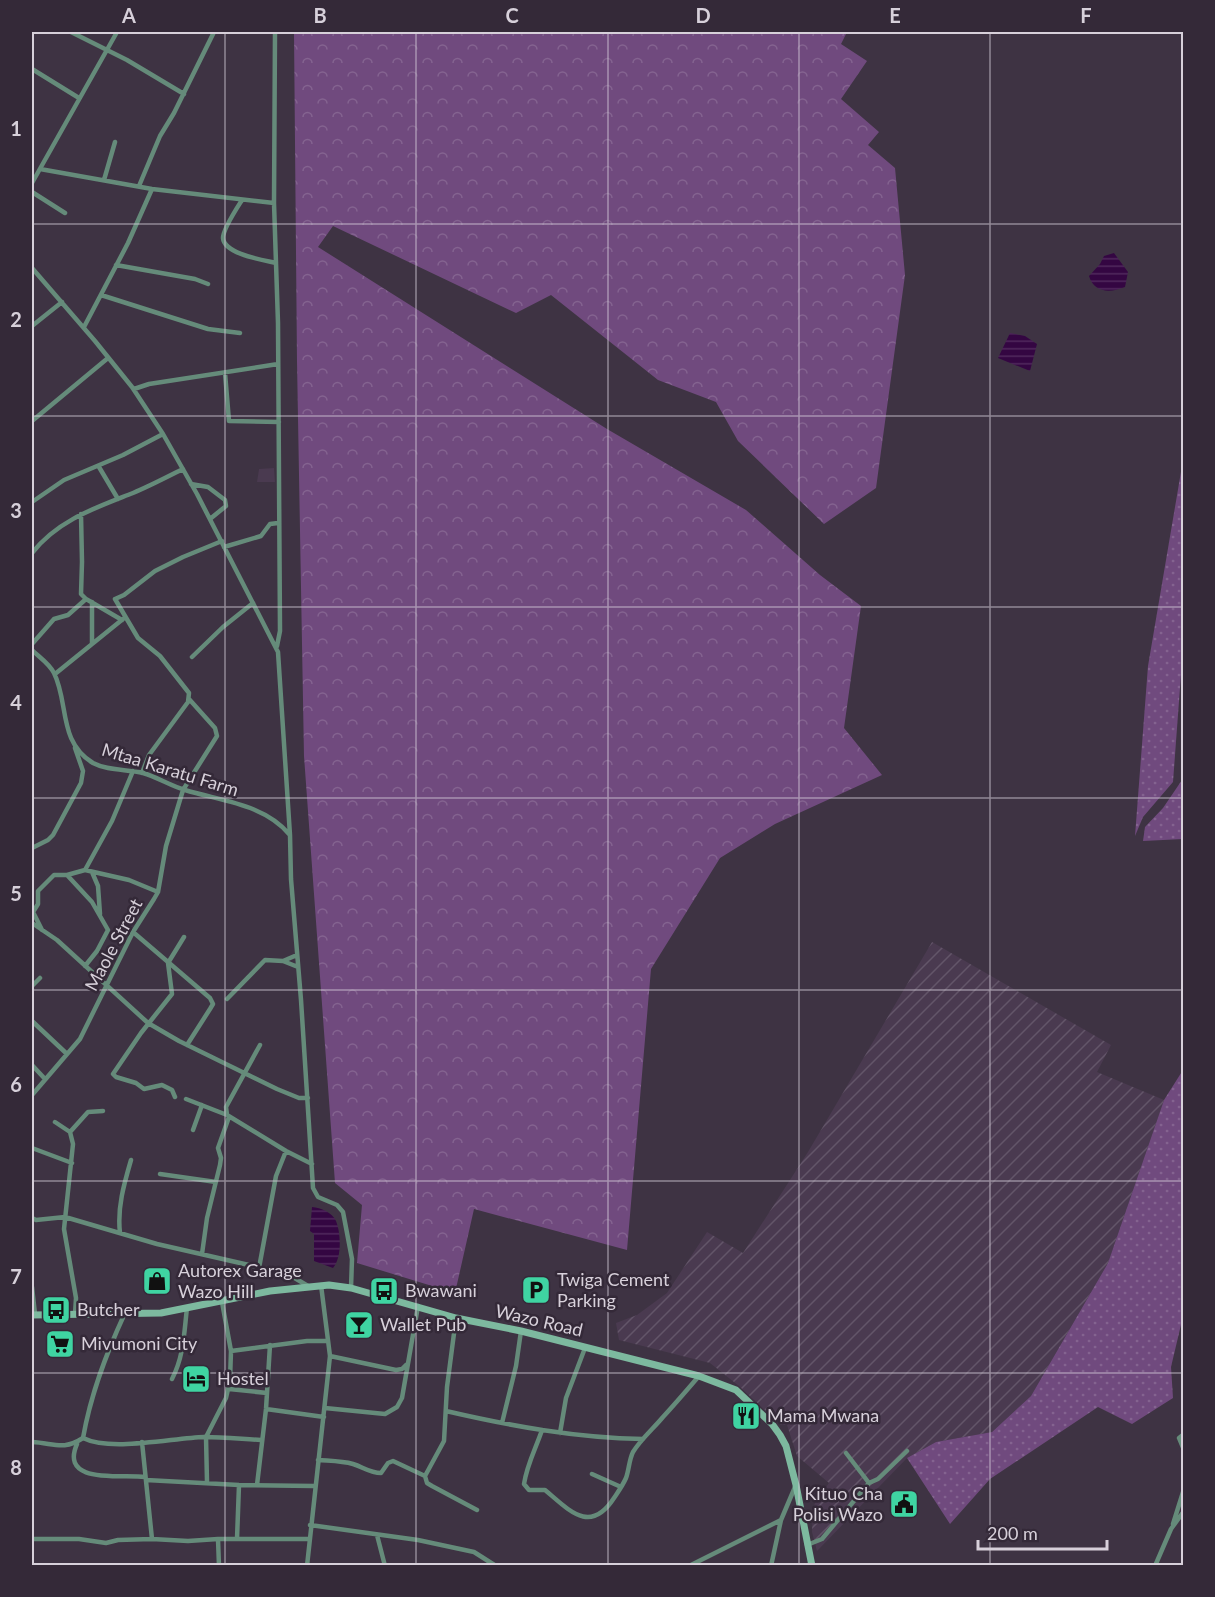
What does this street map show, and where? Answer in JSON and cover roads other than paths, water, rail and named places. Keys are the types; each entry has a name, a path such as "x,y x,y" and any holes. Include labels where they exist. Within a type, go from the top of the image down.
{"main road":[{"name":"Wazo Road","path":"33,1314 161,1313 270,1292 321,1285 351,1288 456,1318 521,1331 699,1376 736,1390 772,1424 786,1446 812,1566"}],"street":[{"path":"71,32 106,49 184,94"},
{"path":"32,183 117,32"},
{"path":"139,186 160,136 184,94 214,32"},
{"path":"275,32 274,203 279,422 280,631 277,647"},
{"path":"32,69 79,98"},
{"path":"104,180 115,142"},
{"path":"40,170 152,189 274,203"},
{"path":"84,327 152,189"},
{"path":"32,192 65,213"},
{"path":"242,200 224,232 223,238 226,244 238,253 276,263"},
{"path":"116,265 195,279 208,284"},
{"path":"33,271 84,327 134,389 191,484 277,647 280,661 291,879 315,1193 322,1200 341,1208 345,1216 352,1259 351,1288"},
{"path":"101,295 214,331 240,333"},
{"path":"32,326 62,302"},
{"path":"32,421 108,358"},
{"path":"134,389 149,384 278,364"},
{"path":"225,372 229,421 279,422"},
{"path":"32,502 64,480 163,435"},
{"path":"99,466 118,499"},
{"path":"32,553 47,535 81,514 183,470"},
{"path":"191,484 207,487 225,500 226,506 210,519"},
{"path":"81,514 81,594 86,599 124,618"},
{"path":"225,547 261,536 270,524 278,523"},
{"path":"142,773 146,761 189,699 188,691 160,657 138,638 115,602 116,597 124,595 155,571 222,541"},
{"path":"32,644 54,619 68,615 86,599"},
{"path":"92,602 92,645"},
{"path":"192,657 223,627 253,603"},
{"path":"55,674 124,618"},
{"path":"32,650 55,674 63,713 83,771 81,783 53,835 32,848"},
{"name":"Maole Street","path":"32,1095 80,1039 133,932 158,892 166,846 183,790 217,736 215,728 189,699"},
{"name":"Mtaa Karatu Farm","path":"74,745 93,763 142,773 183,790 261,812 280,823 290,835"},
{"path":"85,870 112,821 133,771"},
{"path":"42,931 33,912 38,904 38,891 54,875 67,875 85,870 129,880 158,892"},
{"path":"92,872 98,886 100,914"},
{"path":"67,875 92,902 108,930 97,951 85,966"},
{"path":"32,923 57,940 148,1023 245,1074 299,1098 308,1098"},
{"path":"133,932 168,960 210,998 213,1004 187,1045"},
{"path":"175,1097 172,1090 162,1085 144,1089 114,1074 148,1023 172,993 168,960 184,937"},
{"path":"283,961 297,955"},
{"path":"227,999 265,960 283,961 298,967"},
{"path":"32,986 40,978"},
{"path":"32,1021 67,1054"},
{"path":"202,1254 207,1218 221,1158 218,1148 228,1116 226,1107 260,1045"},
{"path":"32,1065 45,1079"},
{"path":"186,1099 228,1116 312,1164"},
{"path":"193,1130 202,1105"},
{"path":"70,1132 88,1112 103,1111"},
{"path":"55,1122 70,1132 73,1144 64,1229 76,1298 75,1314"},
{"path":"32,1148 72,1163"},
{"path":"259,1268 276,1176 286,1151"},
{"path":"120,1233 119,1209 131,1160"},
{"path":"160,1174 216,1182"},
{"path":"33,1220 65,1217 288,1275 308,1286"},
{"path":"306,1566 330,1356 321,1285"},
{"path":"32,1287 33,1314"},
{"path":"207,1482 206,1437 229,1389 231,1352 222,1302"},
{"path":"325,1408 385,1414 397,1407 402,1398 418,1306"},
{"path":"172,1378 181,1358 187,1308"},
{"path":"125,1313 107,1350 93,1390 83,1438 74,1450 74,1464 78,1469 113,1476 239,1485 314,1486"},
{"path":"456,1318 444,1441 425,1476 427,1483 477,1510"},
{"path":"502,1423 516,1366 521,1331"},
{"path":"231,1352 270,1345 328,1341"},
{"path":"257,1485 266,1409 270,1345"},
{"path":"560,1433 566,1398 585,1348"},
{"path":"330,1356 396,1370 406,1365"},
{"path":"542,1430 538,1446 530,1457 524,1484 529,1490 545,1490 576,1514 593,1518 604,1512 621,1487 629,1471 632,1454 643,1439 699,1376"},
{"path":"229,1389 267,1393"},
{"path":"266,1409 324,1418"},
{"path":"446,1411 560,1433 643,1439"},
{"path":"1184,1434 1180,1435 1179,1440 1184,1450"},
{"path":"83,1438 98,1444 206,1437 261,1440"},
{"path":"32,1442 56,1446 77,1444"},
{"path":"142,1442 152,1539"},
{"path":"807,1545 822,1539 869,1483 878,1479 907,1450"},
{"path":"846,1453 869,1483"},
{"path":"318,1460 350,1463 377,1474 393,1461 425,1476"},
{"path":"592,1474 621,1487"},
{"path":"237,1539 239,1485"},
{"path":"771,1566 781,1520 796,1485"},
{"path":"1155,1566 1171,1529 1184,1489"},
{"path":"1171,1529 1184,1511"},
{"path":"689,1566 781,1520"},
{"path":"310,1525 418,1539 474,1552 496,1566"},
{"path":"377,1535 385,1566"},
{"path":"32,1539 79,1539 106,1543 118,1540 152,1539 188,1541 308,1539"},
{"path":"218,1539 219,1566"}],"place":[{"name":"Autorex Garage Wazo Hill","path":"157,1281"},
{"name":"Twiga Cement Parking","path":"536,1290"},
{"name":"Bwawani","path":"384,1291"},
{"name":"Butcher","path":"56,1310"},
{"name":"Wallet Pub","path":"359,1325"},
{"name":"Mivumoni City","path":"60,1344"},
{"name":"Hostel","path":"196,1379"},
{"name":"Mama Mwana","path":"746,1416"},
{"name":"Kituo Cha Polisi Wazo","path":"904,1504"}]}
